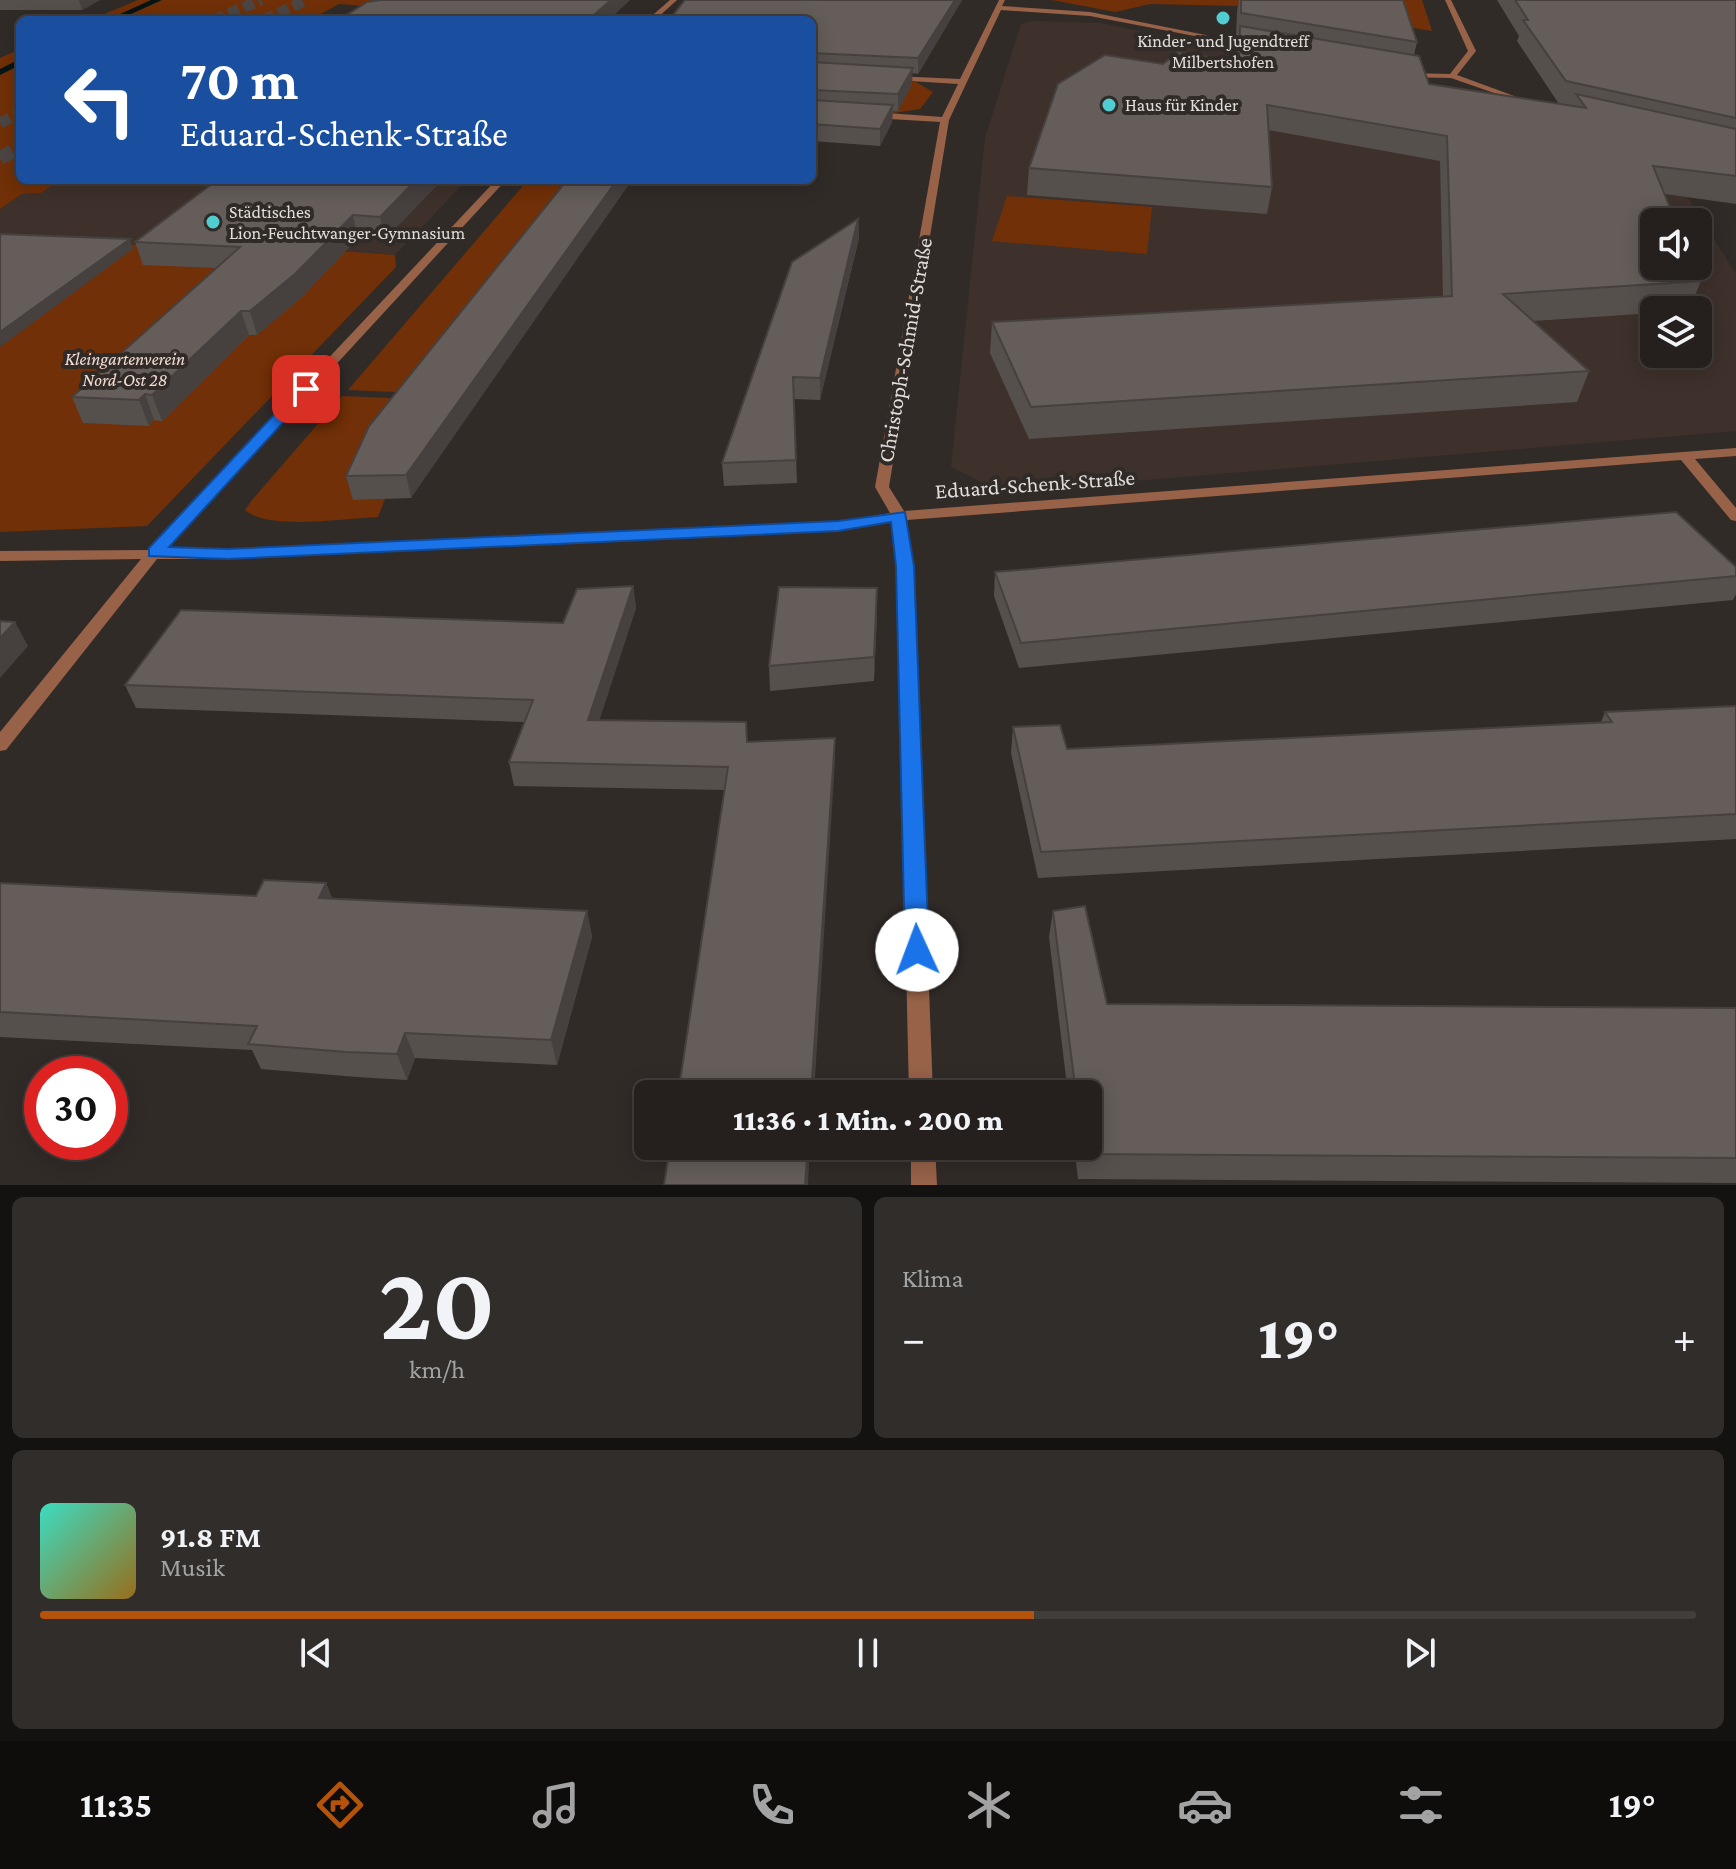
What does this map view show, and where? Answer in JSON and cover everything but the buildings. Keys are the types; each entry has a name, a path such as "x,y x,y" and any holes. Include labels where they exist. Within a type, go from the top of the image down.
{"street":[{"path":"656,16 674,0"},
{"path":"1448,0 1472,51 1452,76"},
{"path":"1000,4 1090,14 1271,49"},
{"name":"Christoph-Schmid-Straße","path":"921,1080 905,566 899,516 882,487 945,120 1000,4"},
{"path":"1389,72 1452,76 1484,90 1530,103"},
{"path":"888,77 964,82"},
{"path":"856,114 945,120"},
{"path":"0,745 155,552 497,184"},
{"name":"Eduard-Schenk-Straße","path":"0,556 155,552 228,554 838,526 899,516 1736,452"},
{"path":"1685,456 1736,517"},
{"path":"923,1160 924,1185"}],"shaded area":[{"path":"1033,21 1100,23 1485,102 1680,185 1694,208 1640,208 1640,280 1712,280 1712,236 1736,274 1736,431 1001,492 951,467 985,138 1021,24"},
{"name":"Städtisches Lion-Feuchtwanger-Gymnasium","path":"54,184 463,184 395,255 233,243 215,250 0,236 0,209 22,194 41,193"}],"green space":[{"path":"138,0 380,0 366,6 339,4 317,16 100,16"},
{"path":"1052,0 1422,0 1432,31 1286,7 1150,4 1115,12"},
{"path":"16,51 16,184 54,184 41,193 22,194 0,209 0,58"},
{"path":"816,77 916,82 933,92 920,109 894,113 816,107"},
{"path":"525,184 581,184 418,393 348,390"},
{"path":"1007,196 1152,207 1147,254 992,241"},
{"name":"Kleingartenverein Nord-Ost 28","path":"0,236 215,250 233,243 395,255 396,267 147,526 0,532"},
{"path":"342,396 438,400 368,464 353,500 385,499 378,517 289,522 256,516 245,510 252,500"}],"waterway":[{"path":"120,16 158,0"},
{"path":"0,72 16,64"}],"tunnel":[{"path":"223,16 261,0"},
{"path":"273,16 307,0"},
{"path":"0,123 16,115"},
{"path":"0,158 16,149"}],"place":[{"name":"Kinder- und Jugendtreff Milbertshofen","path":"1223,18"},
{"name":"Haus für Kinder","path":"1109,105"},
{"name":"Städtisches Lion-Feuchtwanger-Gymnasium","path":"213,222"}],"route":[{"path":"306,389 155,552 228,554 838,526 899,516 905,566 917,950"}]}
